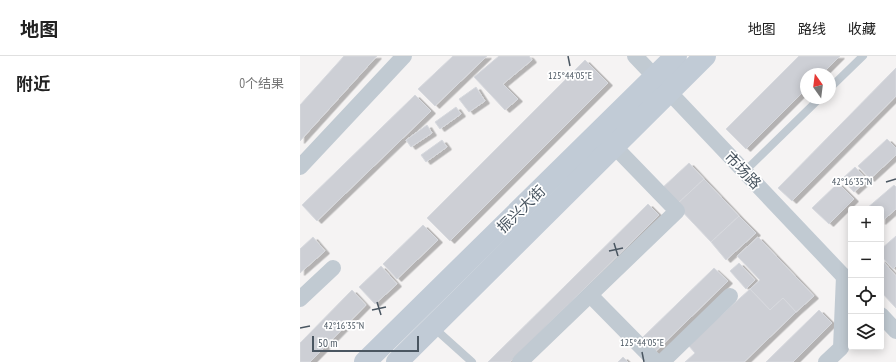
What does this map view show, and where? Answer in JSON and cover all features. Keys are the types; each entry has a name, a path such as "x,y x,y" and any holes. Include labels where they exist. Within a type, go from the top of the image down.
{"street":[{"path":"300,168 404,56"},
{"name":"市场路","path":"635,56 847,280"},
{"name":"振兴大街","path":"397,362 614,146 661,85 676,56"},
{"name":"振兴大街","path":"365,362 661,85 704,56"},
{"path":"520,362 677,211 614,146"},
{"path":"300,299 333,268"},
{"path":"826,362 841,348 847,280"},
{"path":"590,295 656,362"},
{"path":"662,362 730,296"},
{"path":"884,318 896,329"}],"lane":[{"path":"836,82 863,56"},
{"path":"744,172 814,104"},
{"path":"433,326 472,362"}],"building":[{"path":"344,56 377,56 300,141 300,105"},
{"path":"453,56 487,56 435,106 418,89"},
{"path":"499,56 529,56 532,60 503,84 518,99 505,110 474,77"},
{"path":"799,56 840,56 828,68 800,68 800,95 746,149 726,129"},
{"path":"585,60 608,83 450,241 427,218"},
{"path":"896,68 896,96 792,201 778,188"},
{"path":"476,87 485,101 469,112 459,99"},
{"path":"415,95 431,111 317,221 302,205"},
{"path":"456,107 461,114 440,129 435,122"},
{"path":"427,125 432,133 411,147 406,140"},
{"path":"887,139 896,148 896,155 870,179 858,166"},
{"path":"442,140 447,147 426,162 421,155"},
{"path":"689,163 704,179 676,205 661,189"},
{"path":"855,167 867,180 854,192 842,179"},
{"path":"704,179 739,216 711,242 676,205"},
{"path":"838,183 854,199 829,224 812,208"},
{"path":"894,185 896,187 896,209 884,219 884,206 870,206"},
{"path":"648,204 659,215 510,362 488,362"},
{"path":"739,216 756,233 726,260 711,242"},
{"path":"423,225 438,240 397,279 383,264"},
{"path":"896,236 896,266 893,269 884,259 884,246"},
{"path":"313,237 325,251 300,273 300,249"},
{"path":"758,237 814,296 796,312 783,298 770,310 750,289 760,280 737,256"},
{"path":"884,262 896,276 896,308 884,295"},
{"path":"739,263 755,280 746,289 730,271"},
{"path":"381,266 397,284 375,304 359,287"},
{"path":"714,268 728,281 655,352 642,338"},
{"path":"750,289 770,310 783,298 796,312 744,362 685,362 695,353 688,345"},
{"path":"352,290 366,305 310,362 300,362 300,343"},
{"path":"819,310 832,323 793,362 766,362"},
{"path":"623,357 628,362 618,362"}]}
